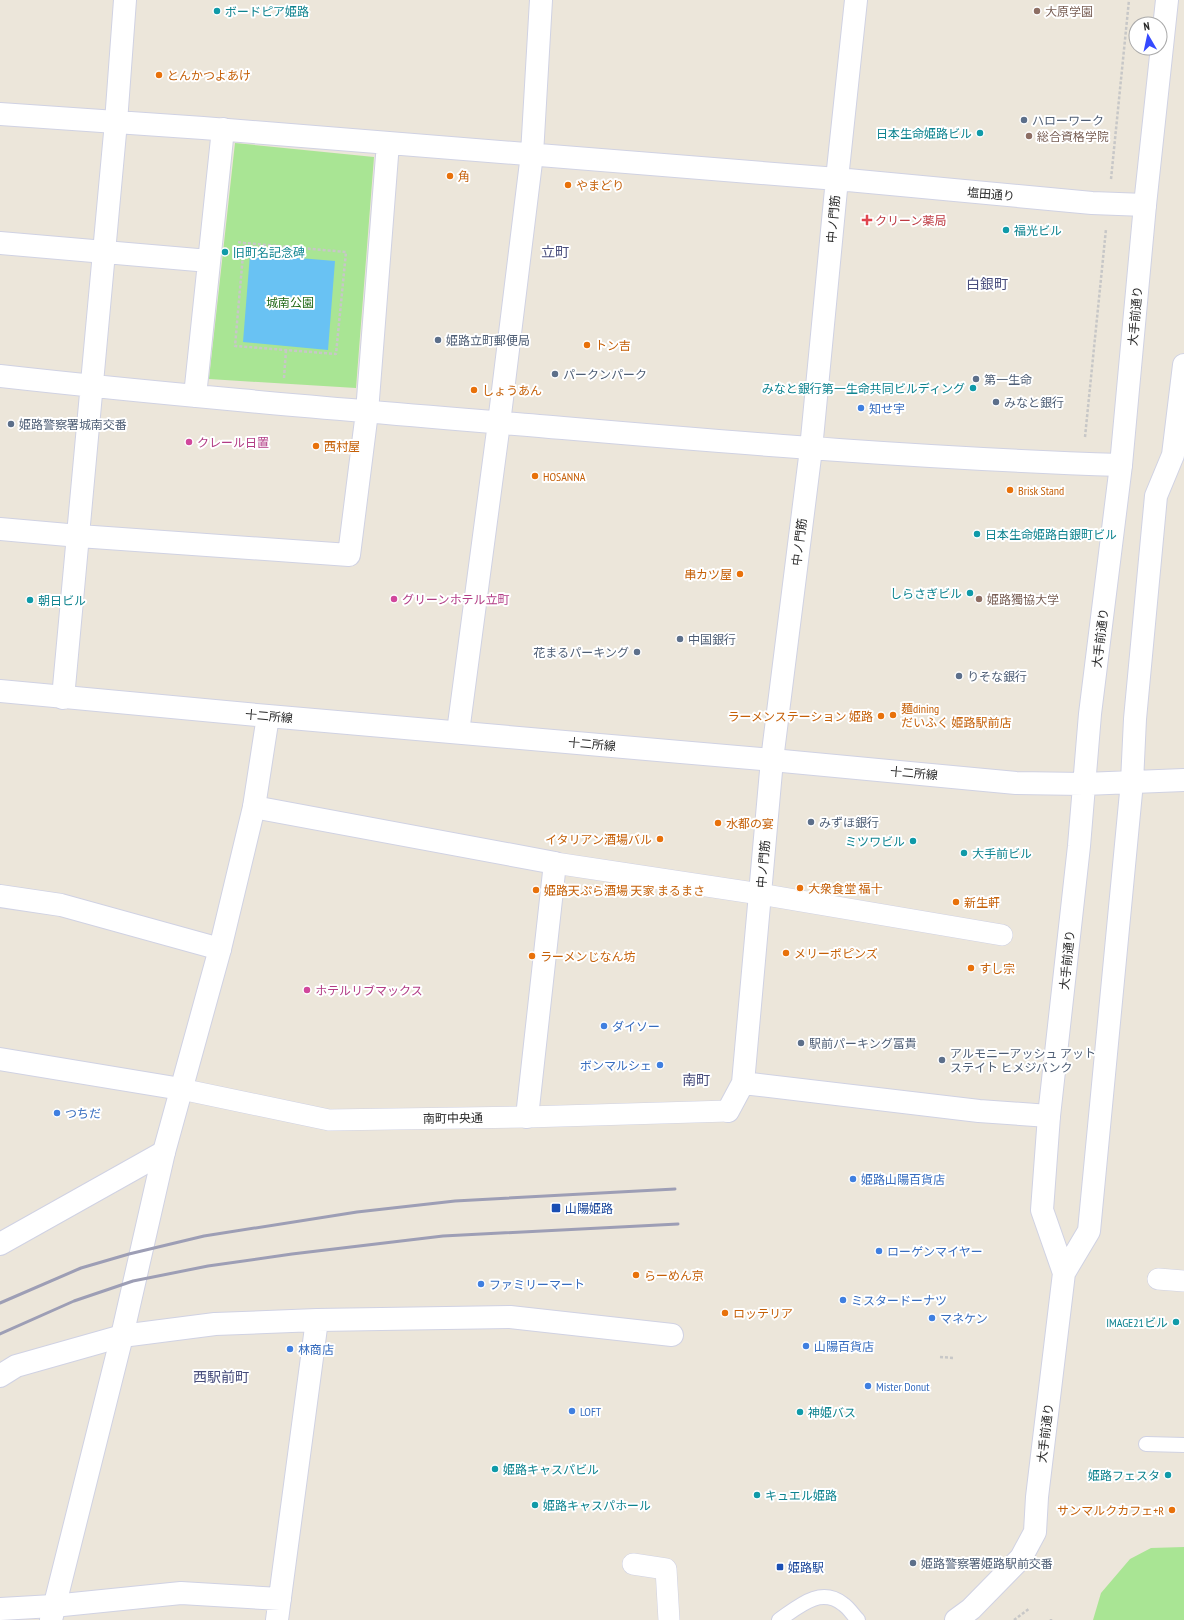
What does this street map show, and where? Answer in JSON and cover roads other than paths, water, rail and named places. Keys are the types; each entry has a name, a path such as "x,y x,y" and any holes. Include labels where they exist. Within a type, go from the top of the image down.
{"street":[{"path":"63,698 116,122 125,0"},
{"path":"458,732 499,423 532,154 541,0"},
{"name":"中ノ門筋","path":"743,1083 772,760 811,449 856,0"},
{"name":"大手前通り","path":"1064,1273 1042,1210 1049,1116 1077,862 1091,706 1121,465 1145,205 1167,0"},
{"name":"塩田通り","path":"0,114 223,129 837,179 1092,203 1145,205"},
{"path":"195,396 223,129"},
{"path":"0,529 349,555 367,412 388,143"},
{"path":"0,243 209,261"},
{"name":"大手前通り","path":"956,1620 971,1609 1021,1558 1035,1532 1037,1497 1064,1273 1089,1231 1132,782 1135,719 1156,496 1178,456 1184,365"},
{"path":"0,376 367,412 811,449 1121,465"},
{"name":"十二所線","path":"0,691 63,698 772,760 1016,783 1084,784 1184,780"},
{"path":"52,1613 122,1336 164,1152 220,949 254,807 268,716"},
{"path":"254,807 555,863 760,894 1002,935"},
{"path":"527,1117 555,863"},
{"path":"0,896 61,905 220,949"},
{"path":"0,1059 181,1089"},
{"path":"728,1111 743,1083 979,1111 1049,1116"},
{"name":"南町中央通","path":"181,1089 329,1120 527,1117 728,1111"},
{"path":"0,1244 164,1152"},
{"path":"1158,1279 1184,1281"},
{"path":"0,1376 16,1366 122,1336 215,1324 317,1320 510,1317 672,1335"},
{"path":"0,1609 52,1613 181,1593 279,1610 317,1320"},
{"path":"633,1564 666,1569 669,1620"}],"lane":[{"path":"1146,1444 1184,1445"},
{"path":"779,1620 810,1599 823,1596 834,1598 844,1604 858,1620"}],"water":[{"path":"250,254 335,261 328,350 243,342"}],"railway":[{"path":"0,1303 81,1268 129,1254 204,1236 357,1212 455,1201 675,1189"},
{"path":"0,1334 74,1301 133,1281 208,1266 292,1254 443,1236 678,1224"}],"place":[{"name":"ボードピア姫路","path":"217,11"},
{"name":"大原学園","path":"1037,11"},
{"name":"とんかつよあけ","path":"159,75"},
{"name":"ハローワーク","path":"1024,120"},
{"name":"日本生命姫路ビル","path":"980,133"},
{"name":"総合資格学院","path":"1029,136"},
{"name":"角","path":"450,176"},
{"name":"やまどり","path":"568,185"},
{"name":"クリーン薬局","path":"867,220"},
{"name":"福光ビル","path":"1006,230"},
{"name":"旧町名記念碑","path":"225,252"},
{"name":"姫路立町郵便局","path":"438,340"},
{"name":"トン吉","path":"587,345"},
{"name":"パークンパーク","path":"555,374"},
{"name":"第一生命","path":"976,379"},
{"name":"みなと銀行第一生命共同ビルディング","path":"973,388"},
{"name":"しょうあん","path":"474,390"},
{"name":"みなと銀行","path":"996,402"},
{"name":"知せ宇","path":"861,408"},
{"name":"姫路警察署城南交番","path":"11,424"},
{"name":"クレール日置","path":"189,442"},
{"name":"西村屋","path":"316,446"},
{"name":"HOSANNA","path":"535,476"},
{"name":"Brisk Stand","path":"1010,490"},
{"name":"日本生命姫路白銀町ビル","path":"977,534"},
{"name":"串カツ屋","path":"740,574"},
{"name":"しらさぎビル","path":"970,593"},
{"name":"グリーンホテル立町","path":"394,599"},
{"name":"姫路獨協大学","path":"979,599"},
{"name":"朝日ビル","path":"30,600"},
{"name":"中国銀行","path":"680,639"},
{"name":"花まるパーキング","path":"637,652"},
{"name":"りそな銀行","path":"959,676"},
{"name":"麺dining だいふく 姫路駅前店","path":"893,715"},
{"name":"ラーメンステーション 姫路","path":"881,716"},
{"name":"みずほ銀行","path":"811,822"},
{"name":"水都の宴","path":"718,823"},
{"name":"イタリアン酒場バル","path":"660,839"},
{"name":"ミツワビル","path":"913,841"},
{"name":"大手前ビル","path":"964,853"},
{"name":"大衆食堂 福十","path":"800,888"},
{"name":"姫路天ぷら酒場 天家 まるまさ","path":"536,890"},
{"name":"新生軒","path":"956,902"},
{"name":"メリーポピンズ","path":"786,953"},
{"name":"ラーメンじなん坊","path":"532,956"},
{"name":"すし宗","path":"971,968"},
{"name":"ホテルリブマックス","path":"307,990"},
{"name":"ダイソー","path":"604,1026"},
{"name":"駅前パーキング冨貴","path":"801,1043"},
{"name":"アルモニーアッシュ アット ステイト ヒメジバンク","path":"942,1060"},
{"name":"ボンマルシェ","path":"660,1065"},
{"name":"つちだ","path":"57,1113"},
{"name":"姫路山陽百貨店","path":"853,1179"},
{"name":"山陽姫路","path":"556,1208"},
{"name":"ローゲンマイヤー","path":"879,1251"},
{"name":"らーめん京","path":"636,1275"},
{"name":"ファミリーマート","path":"481,1284"},
{"name":"ミスタードーナツ","path":"843,1300"},
{"name":"ロッテリア","path":"725,1313"},
{"name":"マネケン","path":"932,1318"},
{"name":"IMAGE21ビル","path":"1176,1322"},
{"name":"山陽百貨店","path":"806,1346"},
{"name":"林商店","path":"290,1349"},
{"name":"Mister Donut","path":"868,1386"},
{"name":"LOFT","path":"572,1411"},
{"name":"神姫バス","path":"800,1412"},
{"name":"姫路キャスパビル","path":"495,1469"},
{"name":"姫路フェスタ","path":"1168,1475"},
{"name":"キュエル姫路","path":"757,1495"},
{"name":"姫路キャスパホール","path":"535,1505"},
{"name":"サンマルクカフェ+R","path":"1172,1510"},
{"name":"姫路警察署姫路駅前交番","path":"913,1563"},
{"name":"姫路駅","path":"780,1567"}],"district":[{"name":"立町","path":"555,252"},
{"name":"白銀町","path":"987,284"},
{"name":"南町","path":"696,1080"},
{"name":"西駅前町","path":"221,1377"}],"park label":[{"name":"城南公園","path":"290,302"}]}
